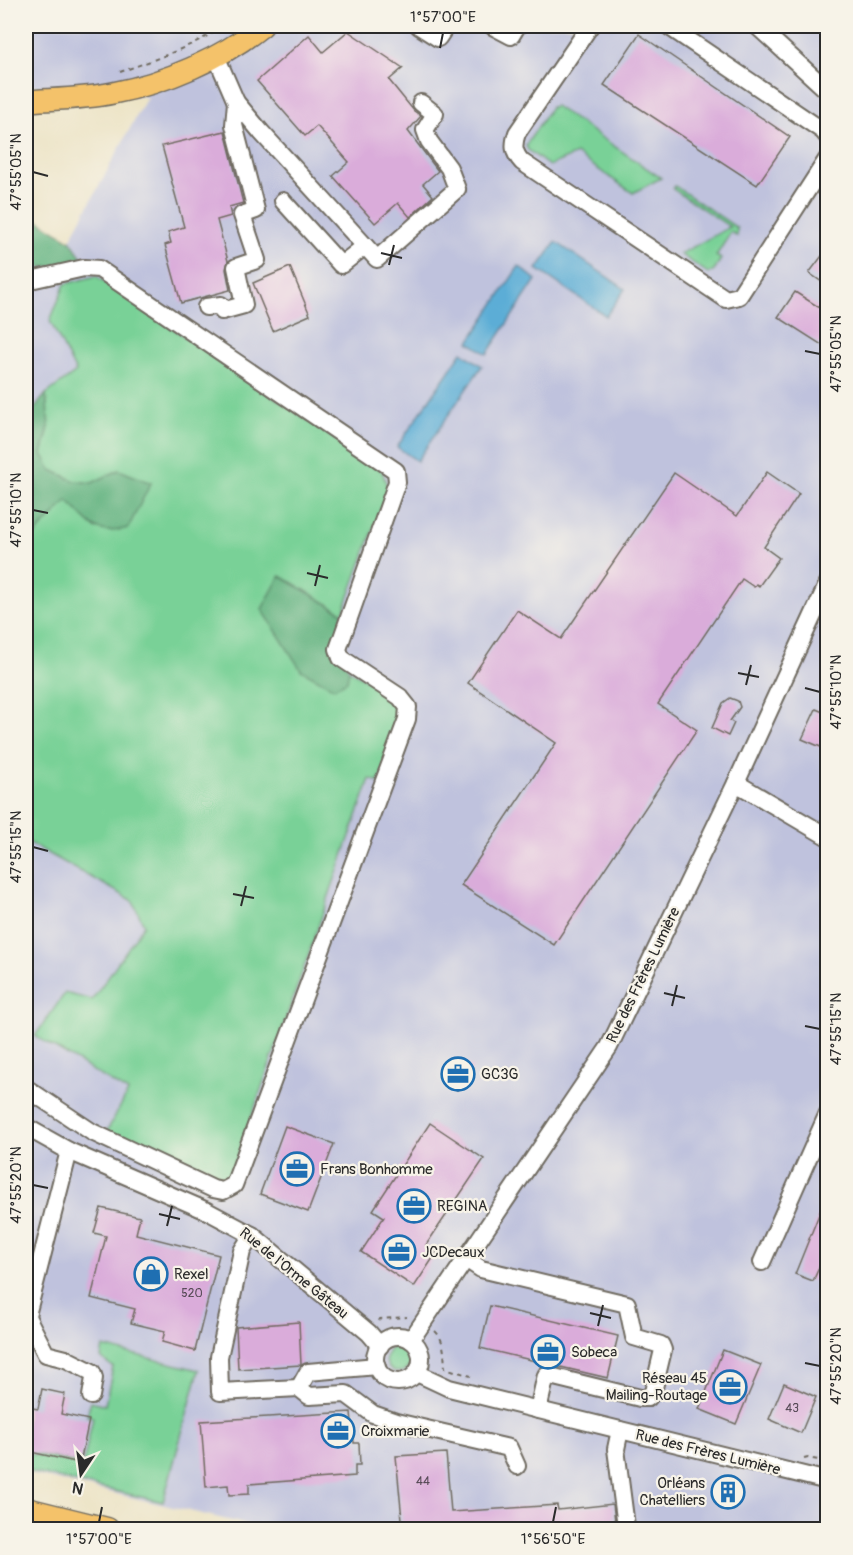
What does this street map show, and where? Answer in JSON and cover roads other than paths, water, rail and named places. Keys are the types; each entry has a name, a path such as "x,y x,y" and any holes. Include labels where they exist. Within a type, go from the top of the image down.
{"highway":[{"path":"26,1510 107,1530"}],"main road":[{"path":"26,101 112,93 193,68 262,26"}],"street":[{"path":"418,26 438,38 446,26"},
{"path":"492,26 511,36 517,26"},
{"path":"590,26 517,133 513,144 515,153 522,162 726,300 739,296 828,158"},
{"path":"668,26 826,130"},
{"path":"757,26 828,91"},
{"path":"216,56 236,102 377,259 457,189 449,168 429,141 425,130 435,114 422,103"},
{"path":"206,308 221,304 222,311 244,305 236,267 257,260 242,215 256,210 234,125 236,102"},
{"path":"283,201 341,265 365,246"},
{"path":"26,281 84,268 99,269 396,471 397,482 338,649 341,658 400,697 408,707 403,730 234,1185 224,1191 213,1189 92,1132 26,1089"},
{"name":"Rue des Frères Lumière","path":"411,1340 609,1047 736,783 828,583"},
{"path":"736,783 828,837"},
{"path":"762,1262 828,1113"},
{"name":"Rue de l'Orme Gâteau","path":"26,1127 69,1151 199,1207 252,1235 369,1333 380,1346"},
{"path":"69,1151 26,1315 46,1354 66,1359 92,1372 94,1378 91,1396"},
{"path":"252,1235 242,1251 219,1358 220,1392 298,1388 309,1396 346,1394 373,1414 396,1422 509,1448 518,1466"},
{"path":"466,1259 481,1269 627,1304 634,1337 661,1345 663,1350 653,1392 648,1398 546,1375 538,1410"},
{"path":"394,1337 411,1340 416,1345 422,1359 417,1373 407,1381 391,1381 385,1378 376,1366 376,1353 380,1346 394,1337"},
{"path":"298,1388 308,1372 376,1366"},
{"name":"Rue des Frères Lumière","path":"417,1373 448,1388 828,1481"},
{"path":"620,1430 616,1449 626,1526"}],"water":[{"path":"556,242 625,289 606,316 537,269"},
{"path":"519,266 536,280 487,354 469,342"},
{"path":"462,352 482,366 417,461 397,447"}],"place":[{"name":"GC3G","path":"458,1074"},
{"name":"Frans Bonhomme","path":"297,1169"},
{"name":"REGINA","path":"414,1206"},
{"name":"JCDecaux","path":"399,1252"},
{"name":"Rexel","path":"151,1274"},
{"name":"Sobeca","path":"548,1352"},
{"name":"Réseau 45 Mailing-Routage","path":"730,1387"},
{"name":"Croixmarie","path":"338,1431"},
{"name":"Orléans Chatelliers","path":"728,1492"}]}
